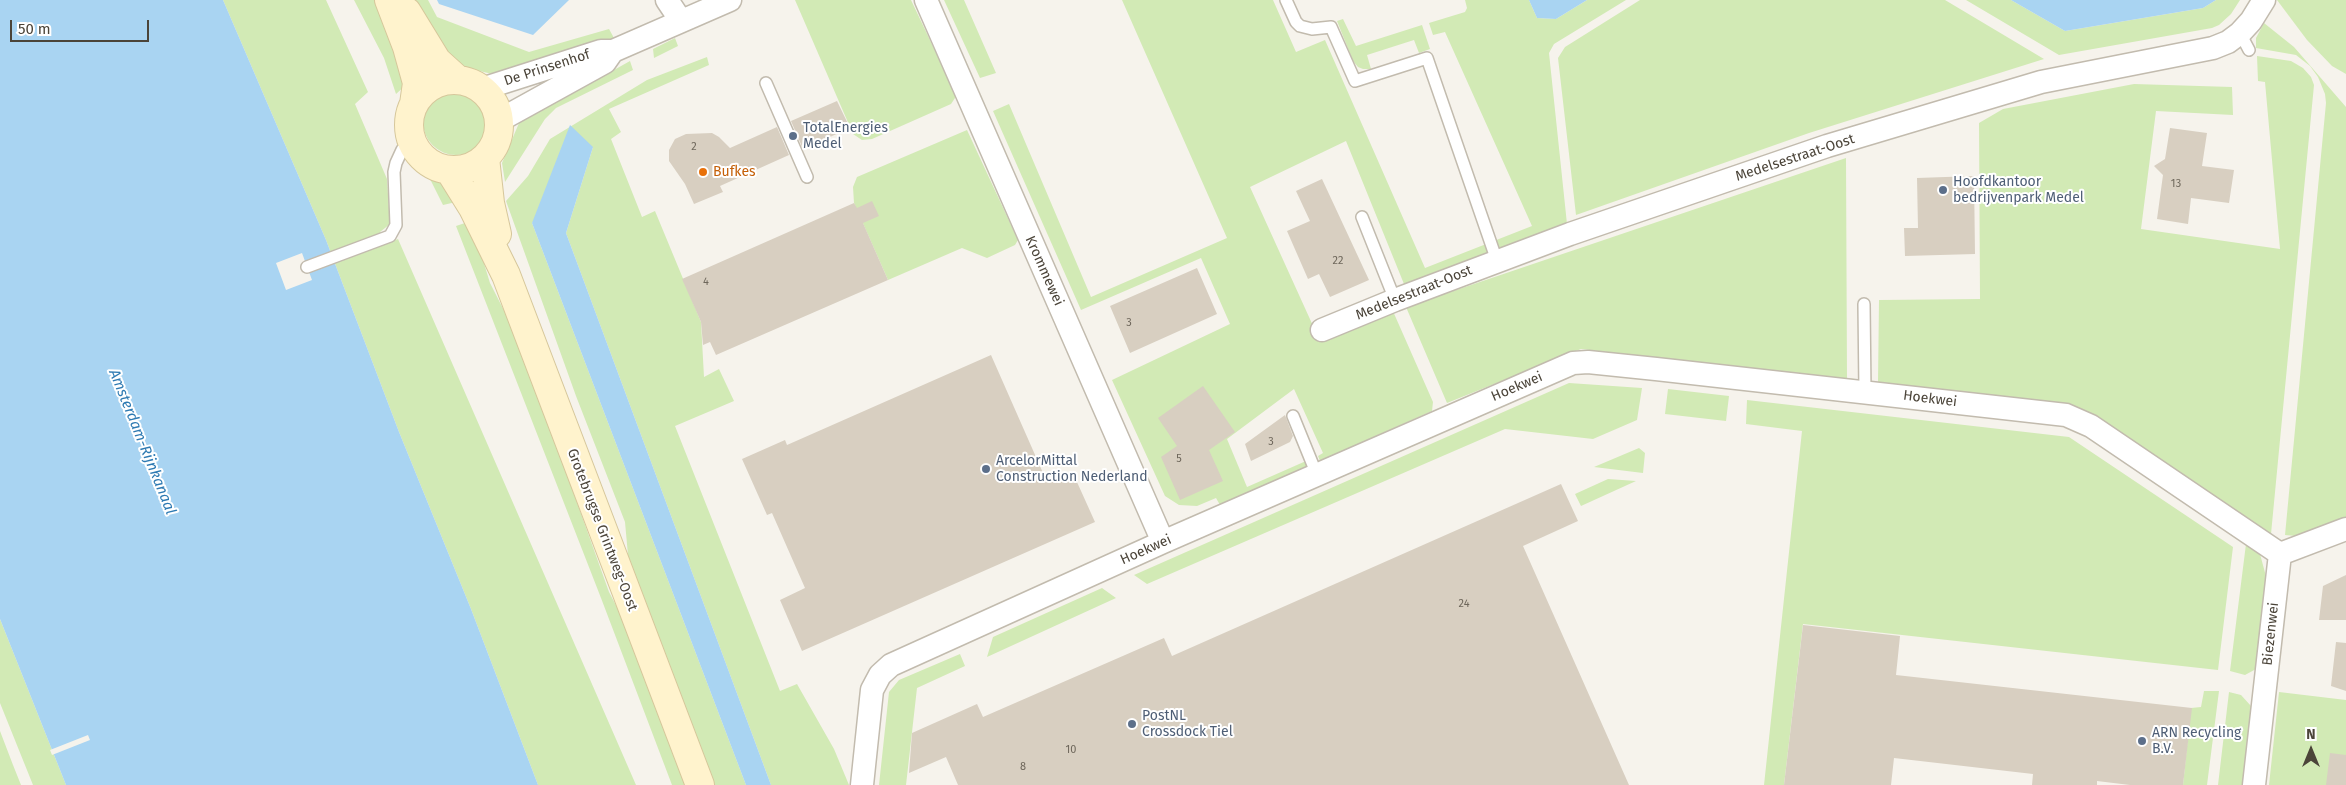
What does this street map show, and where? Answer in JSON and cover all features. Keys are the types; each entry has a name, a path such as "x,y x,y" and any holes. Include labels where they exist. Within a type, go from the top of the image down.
{"street":[{"path":"389,0 407,47 417,83 414,104 409,118 409,134 424,160 450,171 463,170 485,158 494,147 499,134 500,120 497,109 470,85 437,61 400,0"},
{"path":"667,0 681,21"},
{"name":"De Prinsenhof","path":"470,85 601,50 613,51 730,0"},
{"name":"Krommewei","path":"926,0 1163,542"},
{"name":"Medelsestraat-Oost","path":"1322,330 1497,261 1837,143 2040,82 2213,48 2228,42 2244,42 2251,21 2264,0"},
{"name":"De Prinsenhof","path":"500,120 605,62 613,51"},
{"path":"414,104 422,93 444,81 470,85"},
{"name":"Grotebrugse Grintweg-Oost","path":"485,158 490,203 506,275"},
{"name":"Grotebrugse Grintweg-Oost","path":"450,171 473,208 506,275 700,785"},
{"name":"Hoekwei","path":"862,785 872,690 880,675 891,664 1163,542 1573,363 1588,362 2066,415 2091,426 2280,554"},
{"path":"2280,554 2346,528"},
{"name":"Biezenwei","path":"2254,785 2280,554"}],"lane":[{"path":"1286,0 1296,22 1300,26 1312,30 1330,27 1355,81 1427,58 1497,261"},
{"path":"766,83 807,177"},
{"path":"307,267 390,236 396,225 394,172 396,162 402,150 413,143"},
{"path":"1362,217 1395,300"},
{"path":"1864,304 1865,392"},
{"path":"1293,416 1318,475"}],"green space":[{"path":"223,0 326,0 368,92 355,104 387,179 390,224 380,232 385,244 398,239 636,785 538,785 471,609 399,432 326,240"},
{"path":"354,0 377,0 407,84 396,94 384,58"},
{"path":"409,0 428,0 437,17 529,52 609,29 614,38 532,66 492,74 455,65"},
{"path":"795,0 911,0 955,93 955,98 951,104 872,139 862,140 853,134"},
{"path":"944,0 964,0 996,73 980,78"},
{"path":"1122,0 1273,0 1296,52 1325,40 1425,268 1532,226 1445,32 1433,35 1429,23 1465,12 1467,8 1465,0 1529,0 1537,18 1556,19 1587,0 1626,0 1554,44 1549,53 1567,224 1404,284 1346,141 1250,187 1319,339 1392,309 1433,402 1432,411 1320,461 1318,456 1323,453 1294,389 1227,439 1247,487 1306,461 1308,466 1220,505 1216,498 1197,506 1179,505 1165,496 1112,380 1230,324 1201,258 1081,310 993,111 1009,104 1091,297 1227,238"},
{"path":"1640,0 1945,0 2044,59 1809,133 1576,215 1558,58 1565,47"},
{"path":"1966,0 2011,0 2065,31 2203,8 2216,0 2240,0 2231,14 2219,25 2212,28 2059,55"},
{"path":"2277,0 2346,0 2346,74 2332,66 2307,40"},
{"path":"1343,19 1356,46 1422,25 1430,49 1419,53 1414,40 1367,55 1371,69 1363,69 1358,67 1353,61 1337,21"},
{"path":"2264,23 2294,47 2346,107 2346,518 2296,536 2285,535 2326,103 2325,94 2318,77 2310,66 2296,55 2256,48 2256,38"},
{"path":"675,38 678,46 654,58 653,49"},
{"path":"2257,56 2291,61 2303,68 2311,77 2314,85 2271,534 2078,408 1581,349 1447,403 1406,307 1846,158 1847,378 1878,382 1879,300 1980,299 1979,123 2003,109 2134,84 2232,87 2233,115 2156,111 2141,229 2280,249 2265,82 2258,81"},
{"path":"707,57 709,65 609,109 621,132 611,139 642,217 655,211 701,322 704,377 719,369 734,401 675,426 780,691 797,684 834,749 849,785 771,785 566,233 593,147 532,223 746,785 711,785 630,577 625,522 576,396 506,201 528,176 550,139 647,80"},
{"path":"630,61 633,70 556,108 545,119 505,182 502,163 522,116 573,93"},
{"path":"456,89 469,92 479,99 486,109 489,122 486,135 479,145 469,152 456,155 443,152 433,145 426,135 423,122 426,109 433,99 443,92"},
{"path":"967,130 1018,240 1015,245 987,258 962,248 888,280 854,203 853,187 857,177"},
{"path":"430,179 442,183 456,202 443,205"},
{"path":"471,221 490,283 519,340 609,592 643,657 687,785 672,785 456,226"},
{"path":"1569,383 1642,388 1637,420 1593,439 1505,429 1147,584 1134,575"},
{"path":"1668,389 1729,396 1726,421 1665,414"},
{"path":"1747,400 2069,437 2233,547 2218,670 1803,624 1784,785 1764,785 1802,431 1746,424"},
{"path":"1639,448 1645,453 1643,473 1594,467"},
{"path":"1608,479 1636,481 1581,506 1575,494"},
{"path":"2246,544 2260,554 2267,580 2256,669 2245,675 2230,671"},
{"path":"1102,588 1116,598 987,657 993,637"},
{"path":"0,619 66,785 33,785 0,703"},
{"path":"960,654 965,666 917,688 906,785 879,785 889,692 899,680"},
{"path":"2204,691 2219,691 2207,785 2183,785 2191,708 2201,707"},
{"path":"2229,692 2241,695 2251,706 2243,785 2218,785"},
{"path":"2279,692 2346,700 2346,785 2269,785"},
{"path":"0,731 13,765 21,785 0,785"}],"water":[{"name":"Amsterdam-Rijnkanaal","path":"0,0 223,0 326,240 399,432 471,609 538,785 66,785 0,619"},
{"path":"437,0 569,0 533,35 439,4"},
{"path":"1529,0 1587,0 1556,19 1537,18"},
{"path":"2011,0 2216,0 2203,8 2065,31"},
{"path":"570,125 593,147 566,233 771,785 746,785 532,223"}],"pier":[{"path":"302,253 312,280 286,290 276,263"},
{"path":"88,735 90,740 52,755 50,750"}],"building":[{"path":"837,101 850,128 803,149 791,121"},
{"path":"777,127 789,155 720,186 723,192 694,204 685,184 669,161 669,150 675,139 686,134 712,133 730,148"},
{"path":"2170,128 2207,133 2202,166 2234,170 2229,203 2191,198 2188,224 2157,219 2163,175 2154,166 2165,159"},
{"path":"1974,176 1975,254 1905,256 1904,228 1918,228 1917,178"},
{"path":"1322,179 1369,280 1330,297 1319,274 1308,279 1287,231 1310,221 1296,191"},
{"path":"872,201 879,216 863,223 888,280 716,355 710,342 703,345 701,322 682,279 854,203 857,208"},
{"path":"1197,268 1217,314 1130,353 1110,306"},
{"path":"991,355 1047,482 1072,471 1095,522 802,651 780,600 805,588 772,513 767,515 742,459 785,440 787,445"},
{"path":"1203,386 1235,432 1209,450 1223,481 1180,500 1161,457 1177,446 1158,418"},
{"path":"1285,415 1293,436 1290,442 1251,461 1245,444"},
{"path":"1561,484 1578,521 1523,546 1629,785 958,785 946,757 909,773 912,733 977,704 983,717 1164,638 1172,656"},
{"path":"2346,575 2346,620 2319,620 2323,586"},
{"path":"1803,625 1900,636 1896,675 2192,708 2183,785 2130,785 2097,781 2097,785 2032,785 2033,774 1894,758 1891,785 1784,785"},
{"path":"2336,642 2346,643 2346,691 2331,686"},
{"path":"2330,753 2346,755 2346,785 2326,785"}],"place":[{"name":"TotalEnergies Medel","path":"793,136"},
{"name":"Bufkes","path":"703,172"},
{"name":"Hoofdkantoor bedrijvenpark Medel","path":"1943,190"},
{"name":"ArcelorMittal Construction Nederland","path":"986,469"},
{"name":"PostNL Crossdock Tiel","path":"1132,724"},
{"name":"ARN Recycling B.V.","path":"2142,741"}]}
